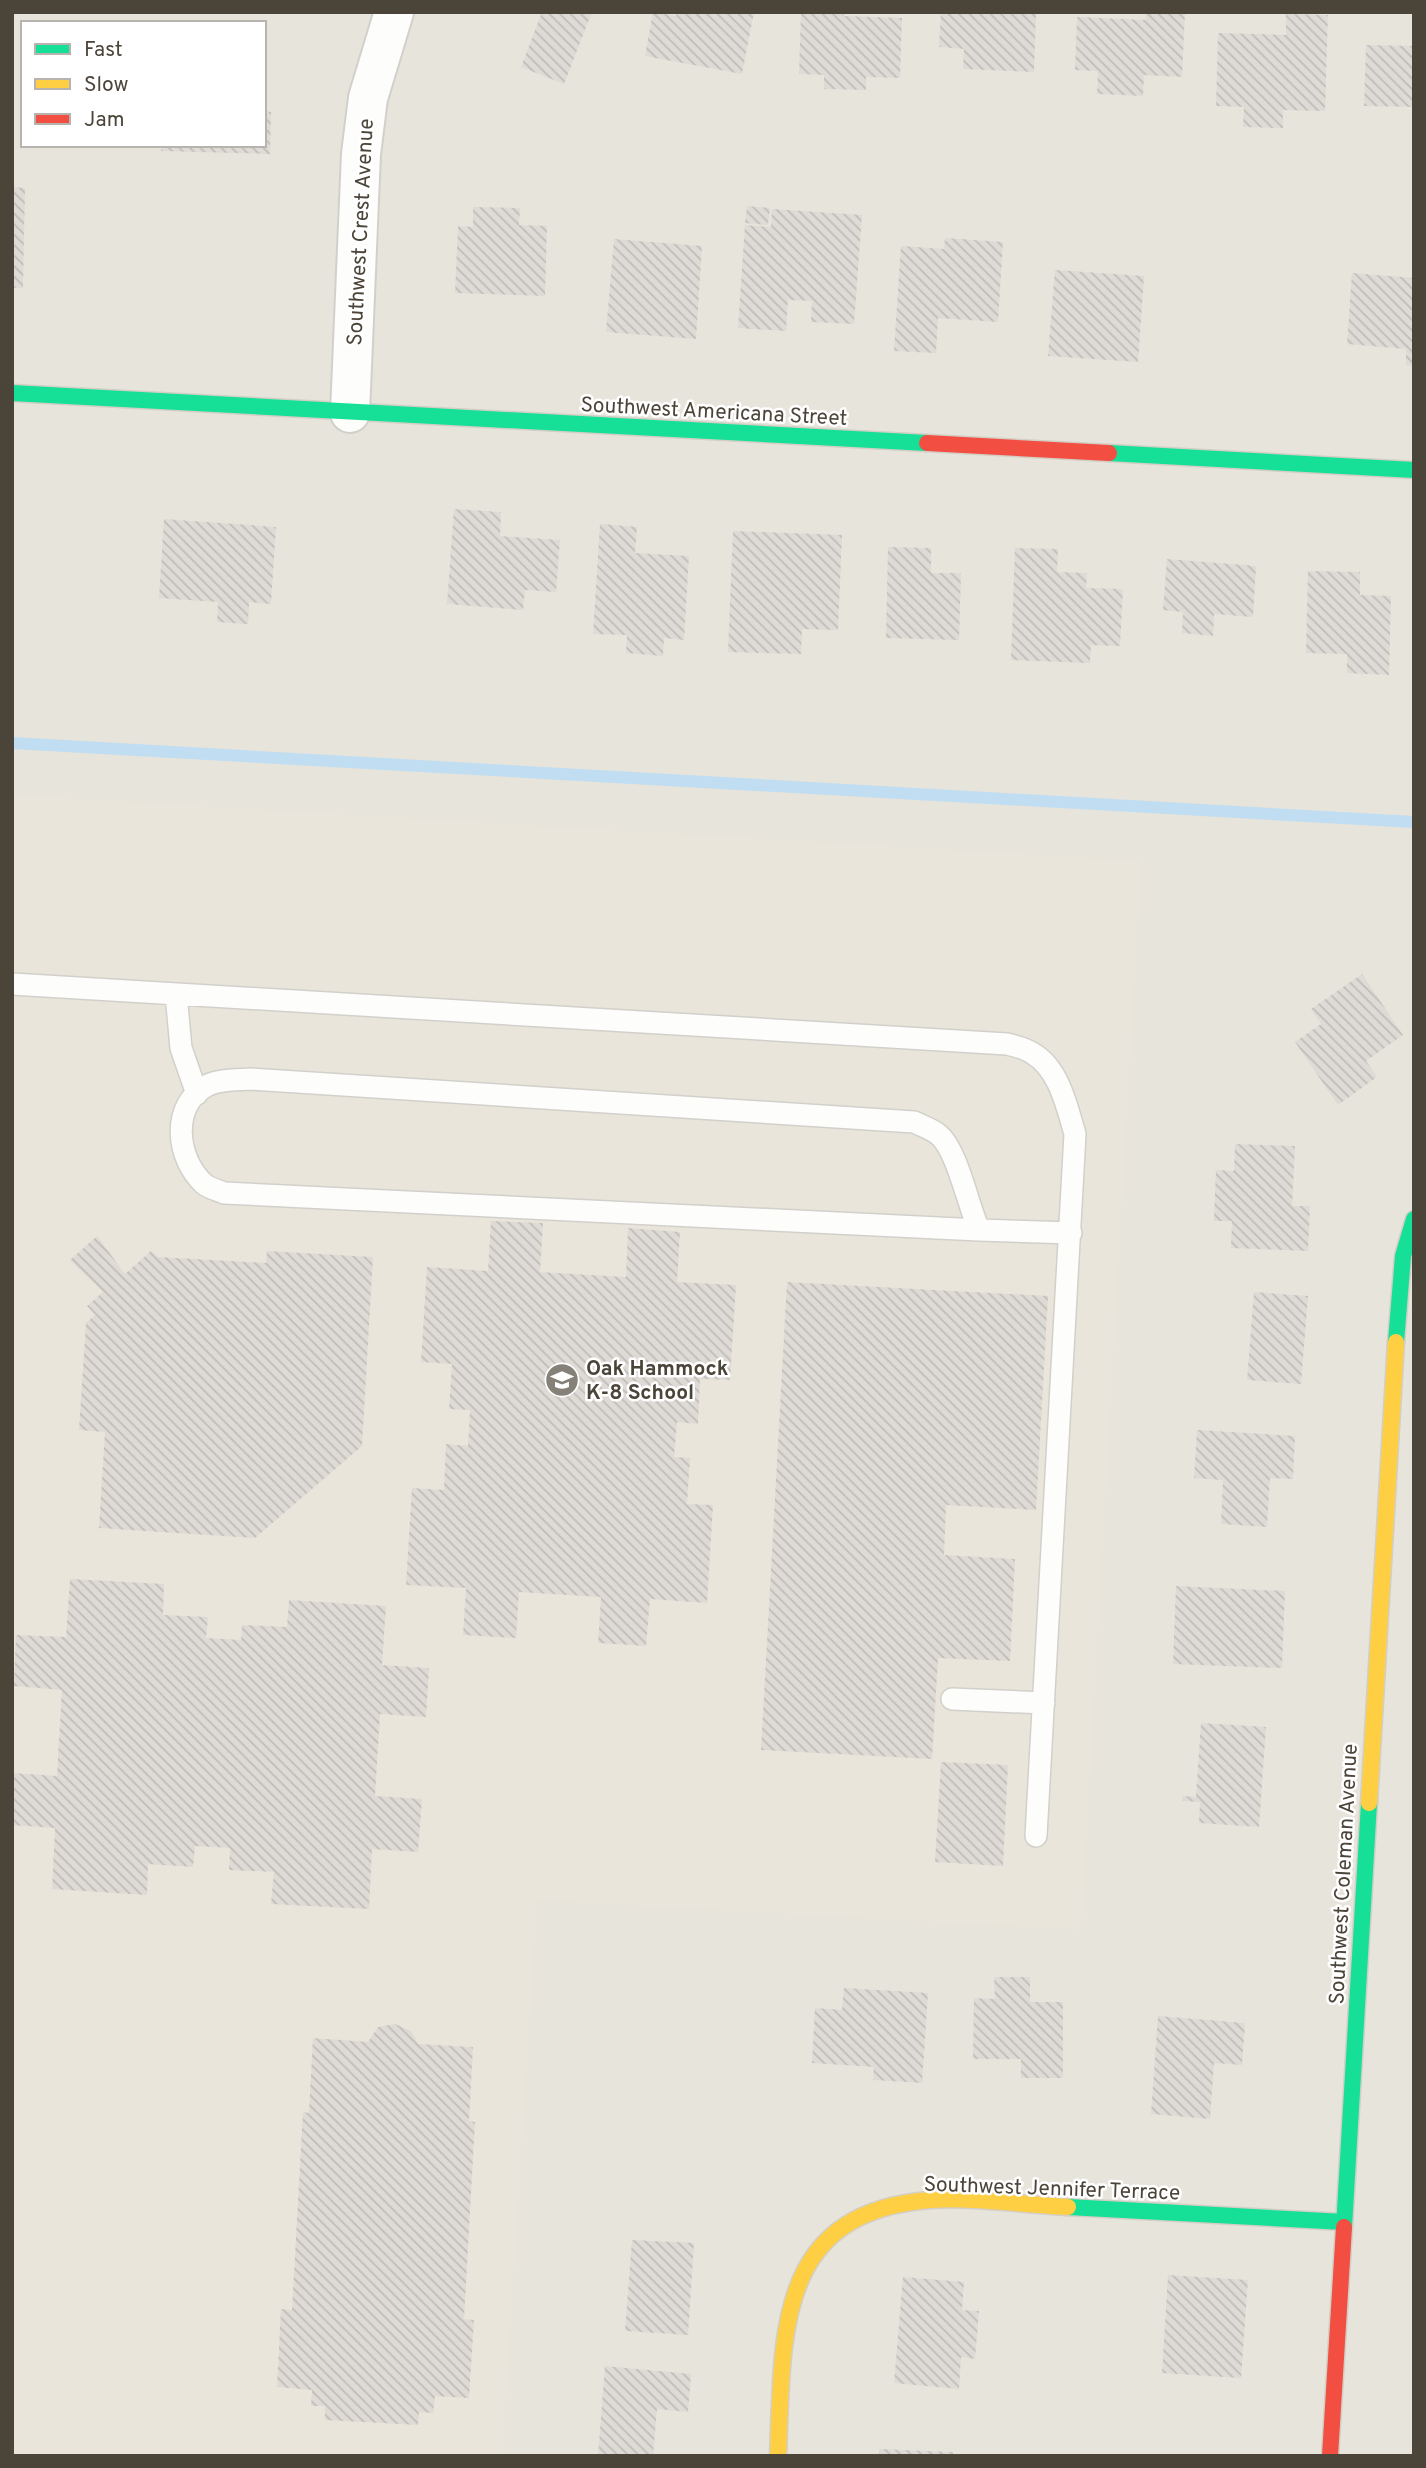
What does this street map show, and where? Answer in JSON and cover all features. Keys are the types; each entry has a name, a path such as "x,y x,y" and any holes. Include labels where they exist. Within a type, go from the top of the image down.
{"street":[{"name":"Southwest Crest Avenue","path":"350,413 363,143 368,98 394,12"},
{"name":"Southwest Americana Street","path":"12,393 1414,470"},
{"name":"Southwest Coleman Avenue","path":"1330,2456 1399,1294 1403,1256 1414,1219"},
{"name":"Southwest Jennifer Terrace","path":"778,2456 786,2315 803,2270 829,2236 868,2212 931,2200 1344,2222"}],"lane":[{"path":"12,984 1007,1044 1033,1053 1049,1068 1066,1101 1075,1134 1036,1836"},
{"path":"176,994 181,1048 197,1094"},
{"path":"979,1230 968,1207 953,1152 939,1135 914,1122 251,1079 221,1081 208,1085 185,1108 180,1130 183,1149 190,1165 205,1185 224,1193 979,1230 1071,1233"},
{"path":"952,1699 1044,1703"}],"shaded area":[{"path":"12,12 1414,12 1414,2456 12,2456"},
{"name":"Oak Hammock K-8 School","path":"12,795 1141,861 1081,1930 537,1900 502,2456 12,2456"}],"building":[{"path":"542,12 592,12 564,84 521,67"},
{"path":"653,12 676,16 677,12 754,12 742,74 645,56"},
{"path":"801,12 844,12 844,16 902,18 900,78 866,77 866,90 824,89 824,75 799,74"},
{"path":"941,12 1036,12 1034,72 963,69 964,49 939,47"},
{"path":"1146,12 1185,12 1182,77 1144,75 1143,96 1097,94 1098,71 1075,70 1077,17 1146,20"},
{"path":"1286,14 1328,15 1325,111 1283,110 1283,128 1243,127 1244,107 1216,106 1218,33 1286,35"},
{"path":"1366,45 1414,46 1414,107 1364,106"},
{"path":"266,111 271,112 270,154 161,151 161,147 266,147"},
{"path":"12,187 25,188 23,288 12,288"},
{"path":"747,206 770,208 768,225 745,223"},
{"path":"473,207 520,208 519,225 547,226 545,296 455,293 458,226 473,227"},
{"path":"772,209 862,215 854,324 811,322 812,301 788,300 786,331 738,328 745,225 771,227"},
{"path":"945,238 1003,242 998,322 938,318 936,353 894,351 901,246 944,249"},
{"path":"614,239 702,246 696,339 606,332"},
{"path":"1055,270 1144,276 1138,362 1048,356"},
{"path":"1352,273 1414,278 1414,366 1406,365 1406,349 1347,344"},
{"path":"454,509 501,512 500,536 560,540 556,592 525,590 523,610 447,604"},
{"path":"164,519 276,527 271,604 249,602 248,624 217,622 218,602 159,598"},
{"path":"600,524 637,527 635,553 689,556 684,640 664,638 663,656 626,653 627,635 593,634"},
{"path":"733,531 842,535 838,630 802,629 801,654 728,652"},
{"path":"888,547 931,548 931,573 961,573 959,640 886,638"},
{"path":"1015,548 1058,549 1057,572 1087,573 1086,588 1123,589 1120,646 1091,645 1090,663 1011,660"},
{"path":"1167,559 1256,566 1253,617 1214,614 1213,636 1182,633 1183,612 1163,610"},
{"path":"1308,571 1360,572 1360,595 1391,596 1389,675 1347,673 1347,654 1306,653"},
{"path":"1362,974 1403,1035 1366,1061 1377,1077 1338,1105 1295,1042 1321,1024 1311,1009"},
{"path":"1235,1144 1295,1146 1292,1206 1310,1206 1308,1251 1231,1248 1232,1221 1214,1221 1216,1170 1234,1171"},
{"path":"491,1221 543,1223 540,1272 626,1277 628,1228 680,1232 677,1282 736,1285 730,1380 700,1379 698,1424 677,1422 674,1457 690,1458 687,1504 713,1505 707,1603 650,1599 646,1646 598,1643 601,1597 519,1592 516,1638 463,1635 466,1588 406,1585 412,1488 444,1490 446,1444 468,1446 470,1410 449,1409 452,1364 421,1362 427,1267 488,1271"},
{"path":"97,1236 125,1274 151,1251 158,1257 266,1263 267,1251 373,1257 362,1446 255,1538 99,1528 105,1432 79,1430 86,1323 95,1315 87,1306 103,1292 70,1260"},
{"path":"787,1282 1048,1296 1036,1510 946,1505 944,1555 1015,1559 1010,1661 938,1658 932,1759 761,1750"},
{"path":"1254,1292 1308,1296 1301,1384 1247,1380"},
{"path":"1197,1430 1295,1436 1293,1479 1270,1478 1267,1527 1221,1524 1223,1480 1194,1478"},
{"path":"70,1579 164,1584 163,1615 208,1617 206,1638 241,1640 242,1625 287,1627 289,1600 386,1606 382,1665 429,1668 426,1717 380,1714 375,1796 422,1799 418,1852 372,1849 369,1909 271,1904 274,1872 229,1870 230,1848 195,1846 193,1867 148,1864 147,1895 52,1889 55,1828 12,1825 12,1773 57,1776 62,1690 14,1686 16,1635 66,1637"},
{"path":"1176,1586 1285,1591 1282,1668 1173,1664"},
{"path":"1201,1723 1266,1727 1259,1827 1199,1823 1200,1802 1182,1801 1183,1796 1196,1797"},
{"path":"941,1762 1008,1765 1003,1866 935,1862"},
{"path":"994,1977 1030,1977 1030,2002 1063,2002 1063,2078 1021,2078 1021,2059 973,2059 974,1998 995,1999"},
{"path":"844,1988 928,1993 922,2083 873,2080 874,2067 812,2063 815,2008 842,2010"},
{"path":"1158,2016 1245,2023 1242,2065 1214,2063 1210,2119 1151,2114"},
{"path":"395,2024 411,2031 418,2044 473,2047 469,2121 475,2122 464,2319 474,2320 469,2398 435,2396 433,2413 419,2412 418,2425 325,2420 325,2406 311,2406 312,2390 277,2387 281,2309 292,2310 303,2112 309,2113 313,2038 368,2042 378,2027"},
{"path":"632,2240 694,2243 688,2335 625,2331"},
{"path":"1168,2275 1248,2280 1241,2378 1162,2373"},
{"path":"903,2277 964,2282 962,2310 979,2311 975,2359 961,2357 959,2389 894,2383"},
{"path":"605,2366 691,2374 688,2412 657,2409 653,2456 598,2456"},
{"path":"879,2449 953,2452 953,2456 879,2456"}],"waterway":[{"path":"12,743 1414,822"}],"traffic: fast":[{"path":"12,393 927,443"},
{"path":"1109,453 1414,470"},
{"path":"1396,1342 1403,1256 1414,1219"},
{"path":"1344,2227 1369,1803"},
{"path":"1068,2207 1344,2222"}],"traffic: slow":[{"path":"1369,1803 1396,1342"},
{"path":"778,2456 782,2366 787,2325 798,2287 815,2254 842,2228 879,2209 930,2200 981,2200 1068,2207"}],"traffic: jam":[{"path":"927,443 1109,453"},
{"path":"1330,2456 1344,2227"}],"place":[{"name":"Oak Hammock K-8 School","path":"562,1380"}]}
